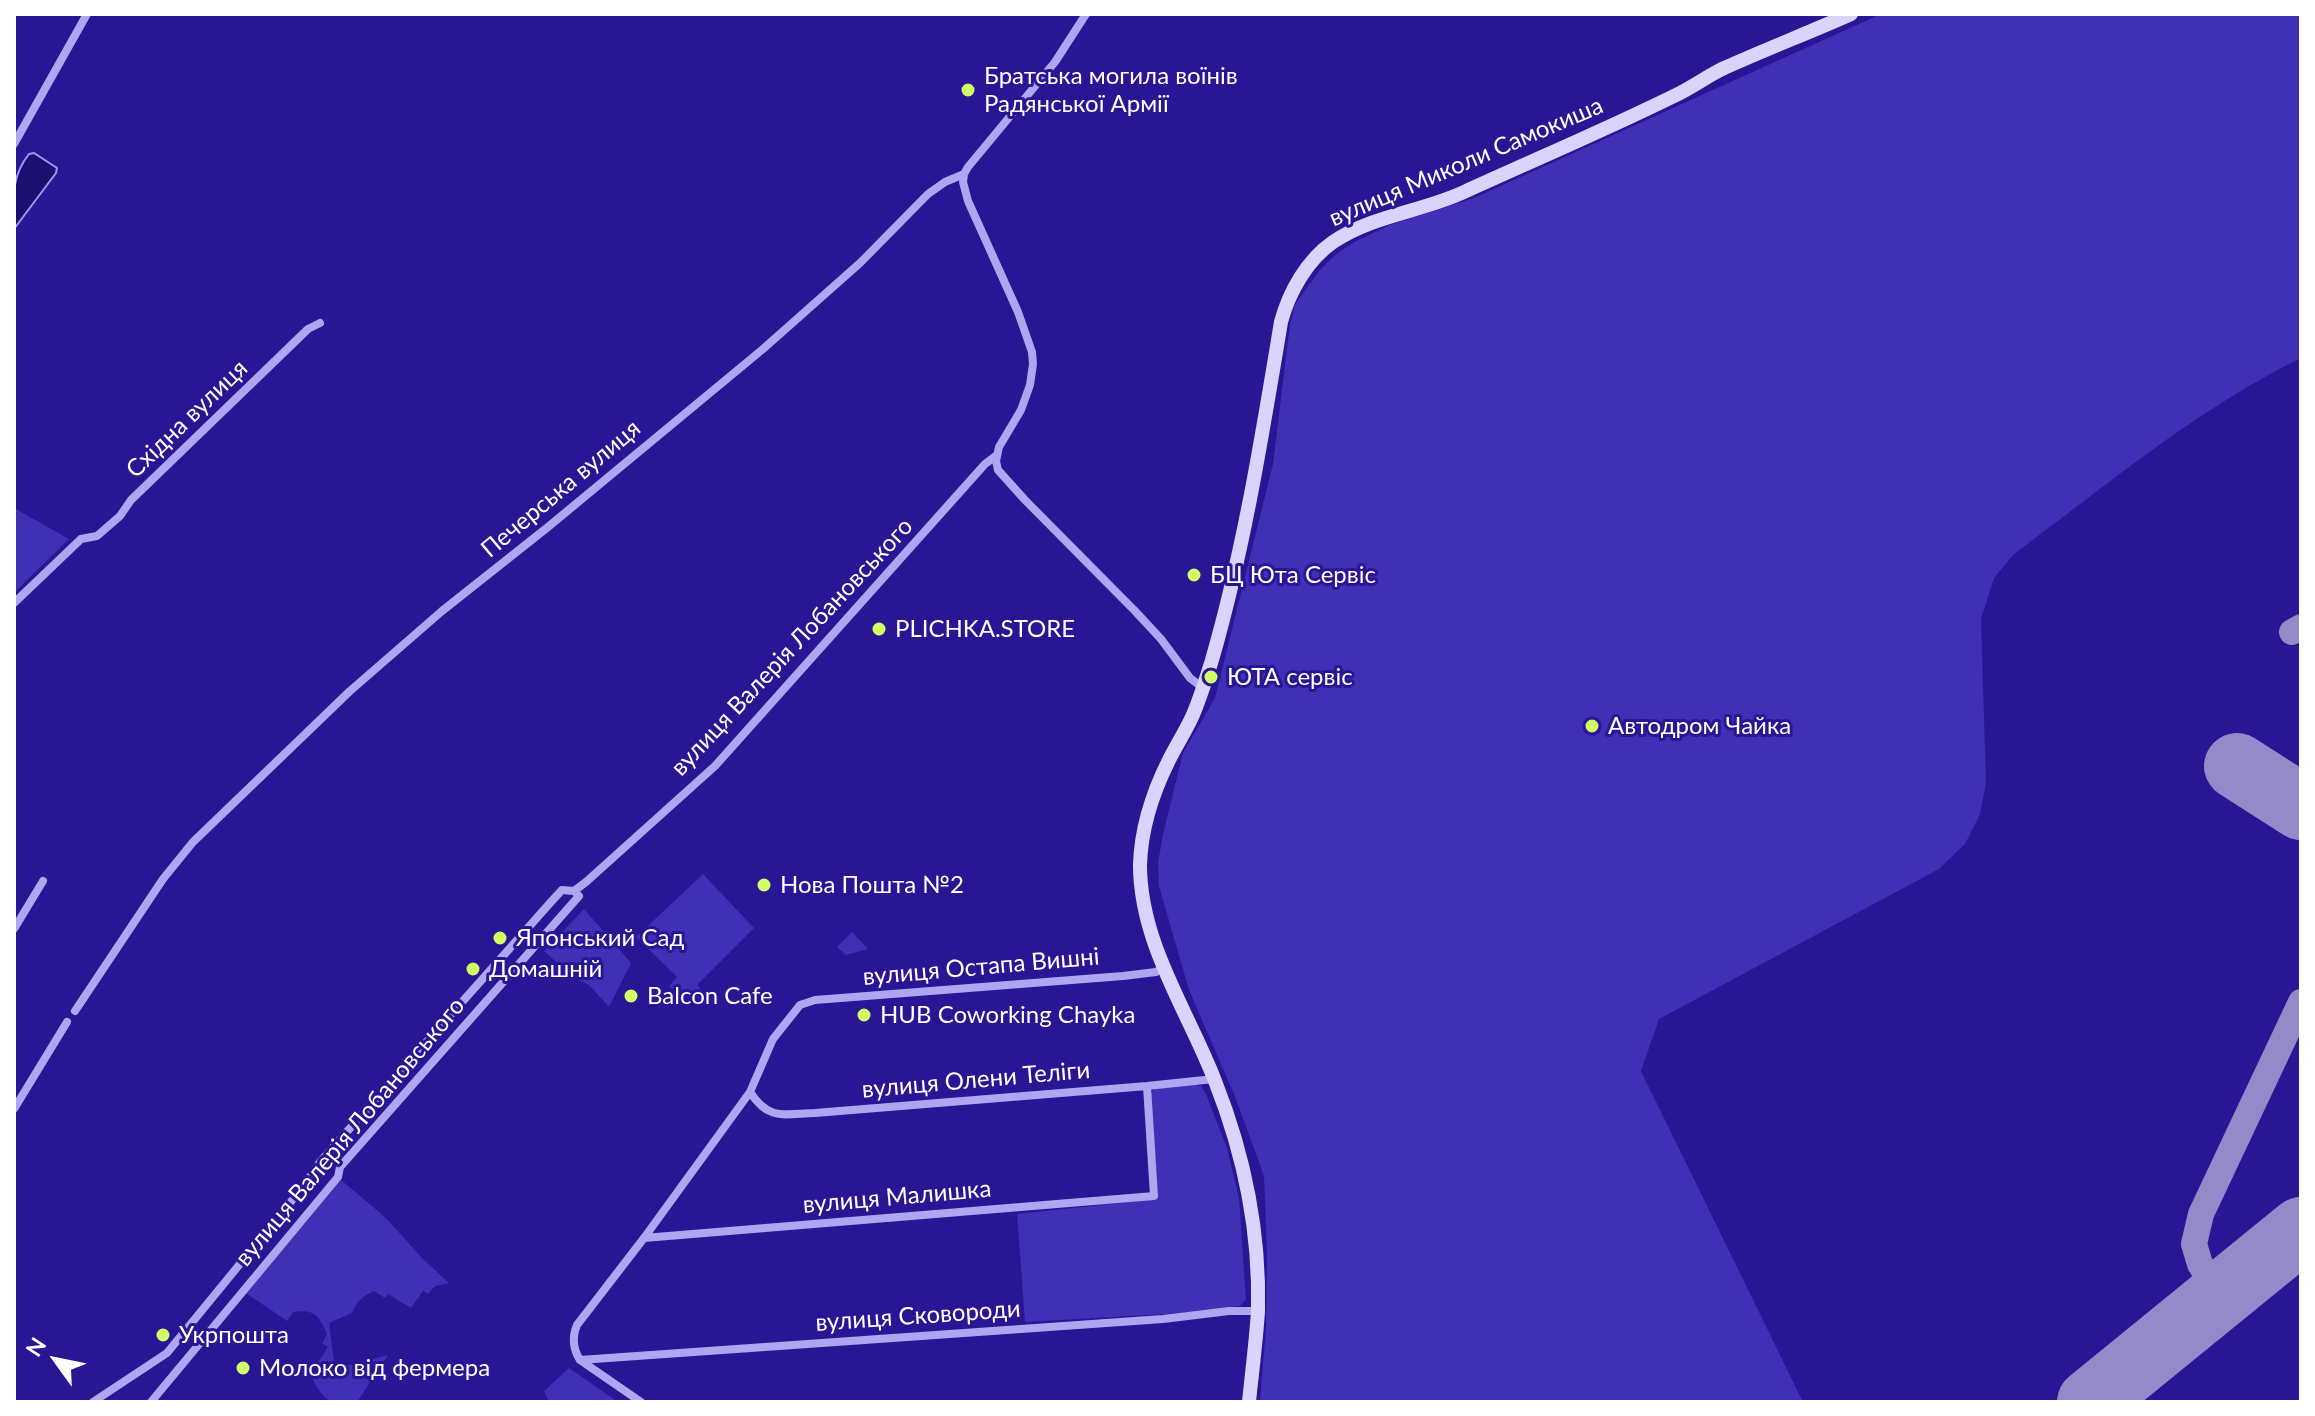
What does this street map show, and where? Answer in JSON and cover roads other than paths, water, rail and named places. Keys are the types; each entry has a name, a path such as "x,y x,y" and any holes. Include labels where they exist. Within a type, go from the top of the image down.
{"street":[{"path":"14,144 87,14"},
{"name":"Печерська вулиця","path":"75,1011 163,879 187,849 249,786 350,691 442,611 763,349 860,263 928,194 964,174 1055,62 1086,14"},
{"name":"вулиця Миколи Самокиша","path":"1249,1402 1258,1311 1251,1205 1237,1148 1214,1079 1164,967 1144,901 1140,863 1153,797 1203,688 1242,545 1281,322 1292,292 1321,252 1337,239 1363,226 1448,199 1677,95 1719,71 1851,14"},
{"name":"вулиця Валерія Лобановського","path":"574,891 715,766 985,464 997,455 1026,397 1032,374 1032,352 1018,312 968,201 964,174"},
{"name":"Східна вулиця","path":"14,603 81,539 97,536 120,516 131,500 177,455 308,329 320,323"},
{"path":"997,455 998,470 1011,485 1135,611 1190,678 1203,688"},
{"path":"14,929 43,881"},
{"name":"вулиця Валерія Лобановського","path":"93,1402 167,1353 320,1162 562,890 574,891 579,896 340,1167 338,1177 151,1402"},
{"name":"вулиця Остапа Вишні","path":"750,1092 773,1039 800,1005 815,1000 1123,976 1156,972 1164,967"},
{"path":"14,1109 67,1022"},
{"name":"вулиця Олени Теліги","path":"750,1092 764,1110 780,1114 1214,1079"},
{"name":"вулиця Малишка","path":"644,1238 1154,1196 1147,1086"},
{"path":"641,1402 580,1360 575,1353 573,1335 577,1325 750,1092"},
{"name":"вулиця Сковороди","path":"580,1360 1258,1311"}],"place":[{"name":"Братська могила воїнів Радянської Армії","path":"968,90"},
{"name":"БЦ Юта Сервіс","path":"1194,575"},
{"name":"PLICHKA.STORE","path":"879,629"},
{"name":"ЮТА сервіс","path":"1211,677"},
{"name":"Автодром Чайка","path":"1592,726"},
{"name":"Нова Пошта №2","path":"764,885"},
{"name":"Японський Сад","path":"500,938"},
{"name":"Домашній","path":"473,969"},
{"name":"Balcon Cafe","path":"631,996"},
{"name":"HUB Coworking Chayka","path":"864,1015"},
{"name":"Укрпошта","path":"163,1335"},
{"name":"Молоко від фермера","path":"243,1368"}]}
